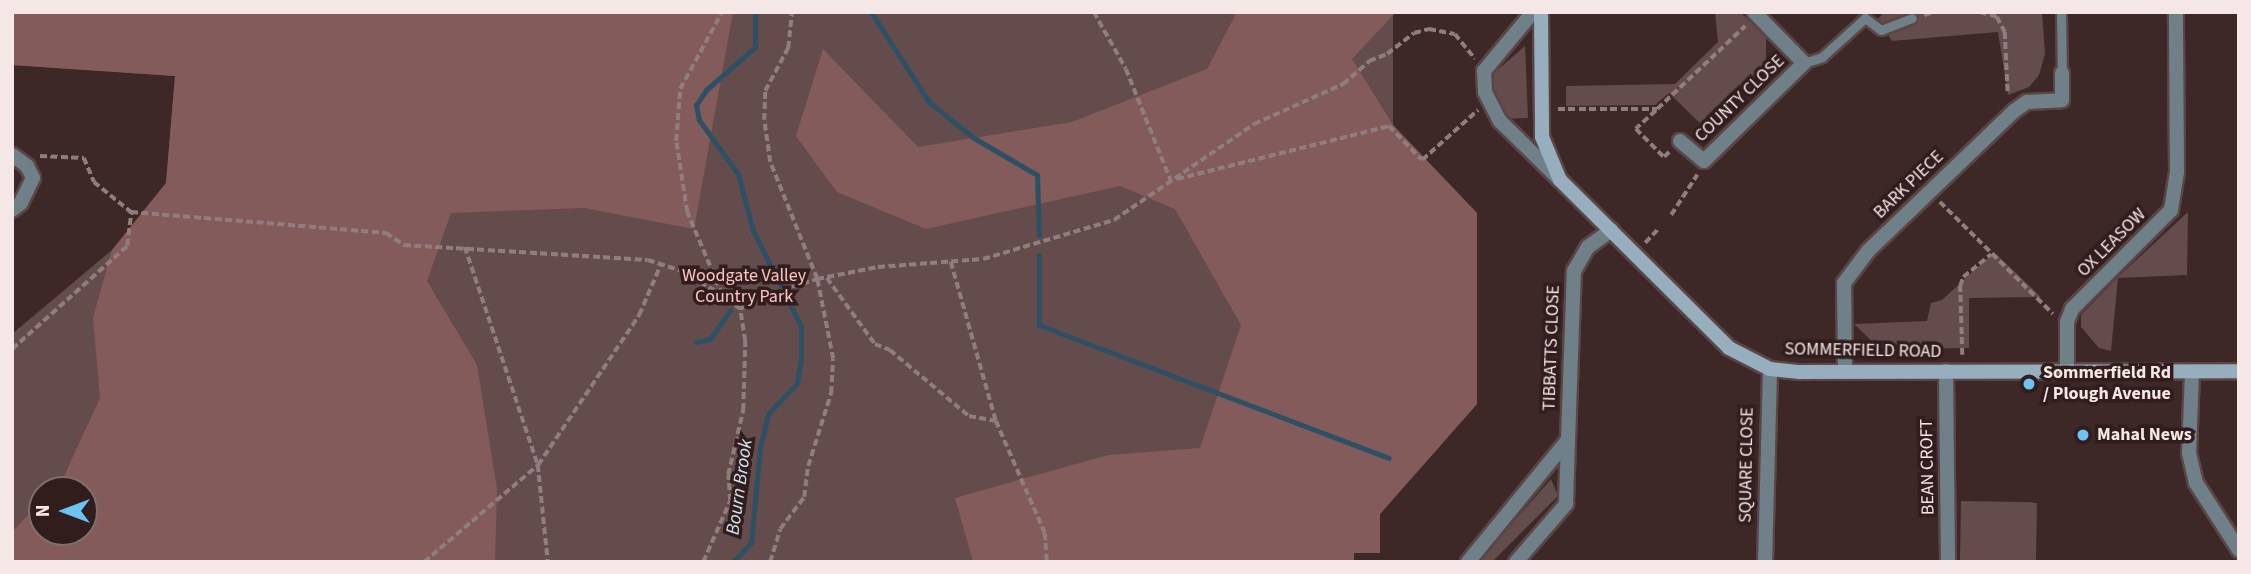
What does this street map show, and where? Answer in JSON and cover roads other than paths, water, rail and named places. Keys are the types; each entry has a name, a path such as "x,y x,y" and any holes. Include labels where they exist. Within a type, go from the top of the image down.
{"street":[{"name":"SOMMERFIELD ROAD","path":"1533,12 1484,71 1489,105 1560,180 1730,348 1770,369 1845,372 2239,371"},
{"name":"SOMMERFIELD ROAD","path":"1541,12 1542,138 1560,180"},
{"name":"OX LEASOW","path":"2067,371 2067,322 2072,309 2171,210 2177,172 2176,12"},
{"name":"COUNTY CLOSE","path":"1680,141 1704,161 1804,63 1755,14"},
{"name":"BARK PIECE","path":"1845,372 1844,283 1868,251 2014,111 2027,102 2062,100 2062,73"},
{"path":"12,210 21,203 33,178 15,155"},
{"name":"TIBBATTS CLOSE","path":"1516,562 1566,504 1574,271 1588,247 1611,230"},
{"name":"SQUARE CLOSE","path":"1765,562 1770,369"},
{"name":"BEAN CROFT","path":"1946,371 1948,562"},
{"path":"2192,372 2189,453 2196,483 2239,550"},
{"path":"1468,562 1568,440"}],"lane":[{"path":"2061,12 2062,73"},
{"path":"1804,63 1822,57 1866,18 1881,30 1912,18"}],"waterway":[{"name":"Bourn Brook","path":"733,562 751,543 760,447 768,414 797,383 801,358 801,326 753,231 738,174 699,120 696,105 706,90 755,47 755,12"},
{"path":"871,12 929,102 974,138 1037,175 1039,235"},
{"path":"1039,255 1039,325 1389,458"},
{"path":"696,342 710,339 730,310"}],"place":[{"name":"Sommerfield Rd / Plough Avenue","path":"2029,384"},
{"name":"Mahal News","path":"2083,435"}],"park label":[{"name":"Woodgate Valley Country Park","path":"744,287"}]}
